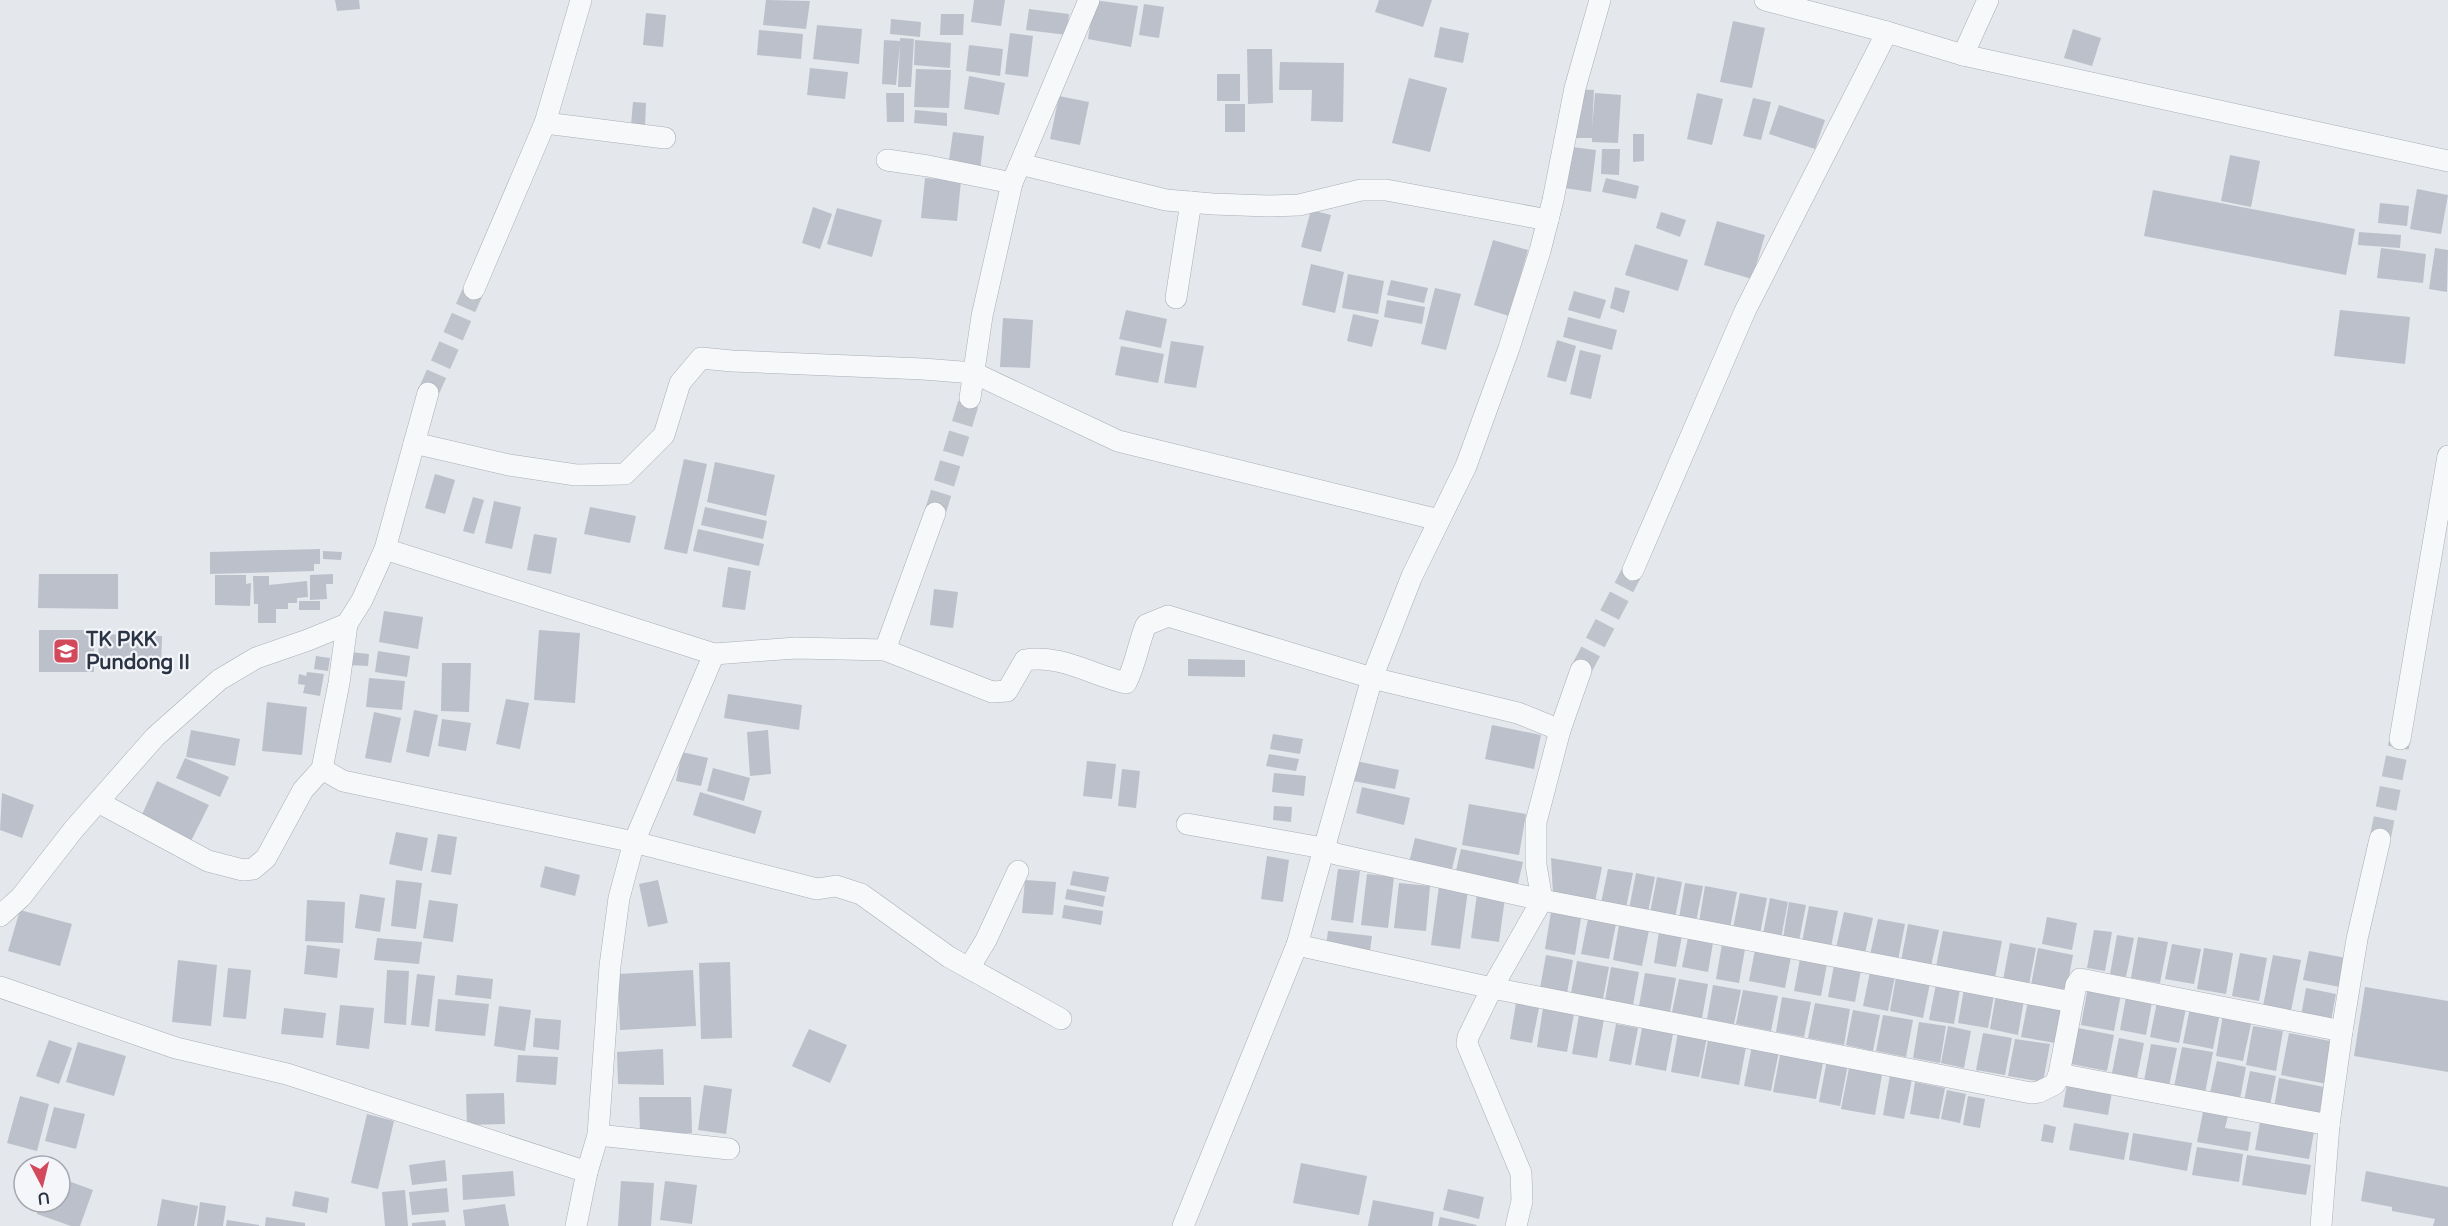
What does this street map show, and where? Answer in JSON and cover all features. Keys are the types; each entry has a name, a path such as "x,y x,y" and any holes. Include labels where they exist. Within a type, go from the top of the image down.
{"street":[{"path":"474,289 545,123 581,0"},
{"path":"970,398 982,316 1016,174 1089,0"},
{"path":"1183,1226 1297,945 1372,678 1412,576 1466,466 1505,359 1548,220 1575,88 1600,0"},
{"path":"1765,0 1887,32 1963,55 2448,161"},
{"path":"1963,55 1988,0"},
{"path":"1633,570 1745,311 1887,32"},
{"path":"545,123 665,138"},
{"path":"887,160 1016,174 1166,200 1191,202 1268,206 1299,205 1361,190 1386,190 1548,220"},
{"path":"1176,298 1191,202"},
{"path":"414,443 509,465 576,475 625,474 664,435 680,383 701,358 923,369 974,373 1118,441 1439,520"},
{"path":"98,802 208,861 243,870 253,869 266,858 303,790 322,769 339,683 347,624 362,600 385,549 428,393"},
{"path":"2400,739 2448,456"},
{"path":"885,651 935,513"},
{"path":"385,549 714,654 796,648 885,651 992,692 1007,691 1025,660 1041,658 1069,664 1102,677 1126,683 1134,667 1138,645 1146,625 1168,616 1372,678 1518,713 1560,730"},
{"path":"0,916 21,897 74,828 155,737 219,680 255,658 347,624"},
{"path":"576,1226 587,1172 598,1135 610,966 620,898 634,842 714,654"},
{"path":"1516,1226 1522,1201 1521,1173 1467,1044 1468,1037 1492,988 1542,900 1536,865 1536,822 1560,730 1581,670"},
{"path":"322,769 343,780 634,842 817,889 836,886 861,894 949,957 1061,1019"},
{"path":"1187,824 1323,848 1336,854 1542,900 2072,1002"},
{"path":"2321,1226 2329,1125 2357,939 2380,839"},
{"path":"969,968 986,940 1018,871"},
{"path":"1297,945 1492,988 2031,1093 2039,1092 2055,1084 2059,1074 2076,985 2080,979 2343,1031"},
{"path":"0,987 176,1048 287,1074 587,1172"},
{"path":"2059,1074 2329,1125"},
{"path":"598,1135 729,1149"}],"building":[{"path":"335,0 359,0 360,9 337,11"},
{"path":"766,0 810,1 806,29 763,25"},
{"path":"974,0 1005,0 1001,26 971,22"},
{"path":"1094,0 1138,6 1131,47 1088,39"},
{"path":"1379,0 1432,0 1423,27 1375,12"},
{"path":"1144,4 1164,7 1159,38 1139,35"},
{"path":"1029,9 1069,14 1067,35 1026,30"},
{"path":"646,13 666,15 663,47 643,45"},
{"path":"941,14 964,14 963,35 940,35"},
{"path":"891,19 921,22 920,37 890,34"},
{"path":"1733,21 1765,28 1752,88 1720,82"},
{"path":"817,25 862,29 859,64 813,59"},
{"path":"1440,27 1469,33 1463,63 1434,57"},
{"path":"2073,29 2101,38 2092,66 2064,58"},
{"path":"759,30 803,34 801,59 757,55"},
{"path":"1010,33 1033,36 1028,77 1005,74"},
{"path":"900,38 914,39 911,87 898,87 900,44 896,85 882,84 884,40 900,41"},
{"path":"915,40 951,43 950,68 914,65"},
{"path":"969,45 1003,49 1000,76 966,71"},
{"path":"1247,49 1272,49 1273,103 1248,104"},
{"path":"1280,62 1344,63 1343,122 1311,121 1312,90 1279,90"},
{"path":"810,68 848,72 845,99 807,95"},
{"path":"916,69 951,70 949,108 914,107"},
{"path":"1217,74 1240,74 1240,101 1217,101"},
{"path":"969,76 1005,83 999,115 964,109"},
{"path":"1409,78 1447,88 1430,152 1392,143"},
{"path":"1575,89 1594,90 1592,129 1595,93 1621,95 1618,143 1592,142 1592,138 1573,138"},
{"path":"886,93 904,93 904,122 887,122"},
{"path":"1697,93 1723,99 1712,145 1687,139"},
{"path":"1059,96 1089,102 1080,145 1050,139"},
{"path":"1753,98 1771,102 1761,140 1743,136"},
{"path":"633,102 646,103 645,127 631,125"},
{"path":"1225,104 1245,104 1245,132 1225,132"},
{"path":"1779,105 1825,120 1815,149 1769,134"},
{"path":"915,110 947,113 947,126 914,123"},
{"path":"953,132 984,136 980,171 948,167"},
{"path":"1633,134 1644,134 1644,161 1633,162"},
{"path":"1564,146 1596,150 1591,192 1558,187"},
{"path":"1602,149 1620,149 1619,175 1601,174"},
{"path":"2230,155 2260,161 2251,207 2221,201"},
{"path":"925,178 961,181 957,221 921,218"},
{"path":"1606,178 1639,186 1636,199 1602,192"},
{"path":"2417,189 2448,195 2441,234 2410,229"},
{"path":"2153,190 2355,229 2346,275 2144,236"},
{"path":"2380,203 2409,206 2407,226 2378,223"},
{"path":"813,207 832,214 820,249 802,243"},
{"path":"837,208 882,220 872,257 827,244"},
{"path":"1311,210 1331,215 1321,252 1301,247"},
{"path":"1661,212 1686,220 1680,237 1656,228"},
{"path":"1717,221 1765,235 1752,279 1704,265"},
{"path":"2359,232 2401,235 2400,248 2358,245"},
{"path":"1493,240 1528,250 1509,316 1474,305"},
{"path":"1635,244 1688,260 1678,291 1625,275"},
{"path":"2381,248 2426,254 2423,283 2377,278"},
{"path":"2435,248 2448,250 2447,292 2429,289"},
{"path":"1311,264 1344,272 1335,313 1302,305"},
{"path":"1348,274 1384,281 1378,314 1342,308"},
{"path":"1391,280 1428,288 1424,303 1387,295"},
{"path":"1615,287 1630,291 1624,313 1610,308"},
{"path":"1435,288 1461,294 1446,350 1421,344"},
{"path":"1574,291 1606,300 1600,319 1568,310"},
{"path":"1387,300 1425,307 1422,324 1384,317"},
{"path":"1126,310 1167,319 1161,348 1119,339"},
{"path":"2340,310 2410,317 2405,364 2334,356"},
{"path":"1353,314 1379,320 1372,347 1347,341"},
{"path":"1568,317 1617,330 1612,350 1563,337"},
{"path":"1003,318 1033,320 1030,368 1000,367"},
{"path":"1557,340 1576,346 1566,382 1547,377"},
{"path":"1171,341 1204,346 1196,388 1164,383"},
{"path":"1121,346 1164,354 1158,383 1115,375"},
{"path":"1580,350 1601,355 1591,399 1570,394"},
{"path":"684,459 707,464 687,554 664,549"},
{"path":"715,462 775,475 766,516 707,502"},
{"path":"435,474 455,480 445,514 425,508"},
{"path":"473,497 484,500 474,534 463,531"},
{"path":"494,501 521,507 512,549 485,543"},
{"path":"590,507 636,516 630,543 584,534"},
{"path":"705,507 767,521 763,539 701,525"},
{"path":"698,529 764,544 759,566 693,551"},
{"path":"534,534 557,538 551,574 527,570"},
{"path":"320,549 320,564 314,564 314,571 210,574 210,552"},
{"path":"323,551 342,552 341,560 323,559"},
{"path":"728,567 751,571 745,610 722,607"},
{"path":"39,574 118,574 118,609 38,608"},
{"path":"333,574 333,584 326,584 327,599 310,600 310,575"},
{"path":"215,575 246,575 246,584 251,583 250,606 215,605"},
{"path":"253,576 269,576 269,585 307,581 308,597 297,598 297,603 288,603 288,609 276,609 276,623 258,623 258,604 254,604"},
{"path":"934,589 958,592 953,628 930,625"},
{"path":"299,601 320,601 320,610 299,610"},
{"path":"384,611 423,617 418,649 379,642"},
{"name":"TK PKK Pundong II","path":"39,630 94,630 94,672 39,672"},
{"path":"539,630 580,633 575,703 534,700"},
{"path":"99,634 162,636 161,669 98,667"},
{"path":"378,651 410,656 407,677 375,672"},
{"path":"350,652 369,654 368,666 349,665"},
{"path":"316,656 330,658 328,671 314,669"},
{"path":"1188,659 1245,660 1245,677 1188,676"},
{"path":"442,663 471,663 469,712 441,711"},
{"path":"307,672 324,674 320,696 303,693 305,685 298,684 299,674 306,676"},
{"path":"369,678 405,681 402,710 366,707"},
{"path":"728,694 802,705 799,730 724,718"},
{"path":"506,699 529,703 520,749 496,744"},
{"path":"267,702 307,707 302,755 262,751"},
{"path":"414,710 438,715 429,757 406,752"},
{"path":"374,712 401,718 391,763 365,758"},
{"path":"442,719 471,723 466,751 438,746"},
{"path":"1492,725 1541,735 1534,769 1485,759"},
{"path":"191,730 240,739 235,766 186,757"},
{"path":"768,730 771,774 750,776 747,732"},
{"path":"1273,734 1303,739 1300,754 1270,749"},
{"path":"682,752 708,758 701,786 676,781"},
{"path":"1269,754 1299,759 1296,771 1266,766"},
{"path":"185,758 229,777 220,797 176,778"},
{"path":"1087,761 1116,764 1112,799 1083,796"},
{"path":"1356,761 1399,770 1395,789 1353,781"},
{"path":"713,768 750,778 744,801 707,791"},
{"path":"1122,769 1140,771 1136,808 1118,806"},
{"path":"1274,773 1306,776 1304,796 1272,792"},
{"path":"157,781 209,805 190,843 140,819"},
{"path":"1362,787 1410,798 1404,825 1356,813"},
{"path":"700,792 762,811 755,834 693,815"},
{"path":"2,793 34,805 22,838 0,830"},
{"path":"1469,804 1526,814 1519,855 1462,845"},
{"path":"1274,806 1292,807 1291,822 1273,820"},
{"path":"396,832 428,838 422,871 389,864"},
{"path":"438,834 457,837 451,875 431,872"},
{"path":"1415,838 1457,848 1451,873 1409,863"},
{"path":"1461,849 1523,862 1517,888 1455,875"},
{"path":"1267,856 1289,860 1283,902 1261,899"},
{"path":"1551,858 1602,867 1595,902 1553,894"},
{"path":"545,866 580,875 575,896 540,887"},
{"path":"1338,869 1360,871 1353,923 1331,920"},
{"path":"1608,869 1633,873 1626,908 1601,903"},
{"path":"1073,871 1109,877 1106,892 1070,885"},
{"path":"1636,873 1655,877 1648,912 1629,909"},
{"path":"1367,874 1394,877 1388,928 1361,925"},
{"path":"1657,877 1682,882 1675,918 1650,913"},
{"path":"396,880 422,883 416,929 391,926"},
{"path":"658,880 668,923 648,927 639,884"},
{"path":"1025,880 1056,882 1053,915 1022,913"},
{"path":"1399,883 1430,886 1426,931 1394,928"},
{"path":"1685,883 1703,886 1696,922 1679,918"},
{"path":"1439,886 1468,890 1460,949 1431,945"},
{"path":"1705,886 1737,892 1730,928 1699,922"},
{"path":"1067,889 1105,896 1103,907 1065,899"},
{"path":"1740,893 1767,898 1760,934 1733,928"},
{"path":"360,894 385,898 380,932 355,928"},
{"path":"1477,894 1505,898 1499,942 1471,938"},
{"path":"1770,898 1788,902 1781,938 1763,934"},
{"path":"307,900 345,902 343,943 305,941"},
{"path":"429,900 458,904 453,942 423,938"},
{"path":"1789,902 1806,905 1799,941 1783,938"},
{"path":"1064,905 1103,911 1101,925 1062,918"},
{"path":"1809,906 1838,911 1831,947 1802,942"},
{"path":"20,910 72,924 60,966 8,951"},
{"path":"1551,912 1581,918 1575,955 1545,949"},
{"path":"1844,912 1873,918 1865,953 1836,948"},
{"path":"2047,917 2077,923 2072,950 2042,944"},
{"path":"1588,919 1616,924 1609,959 1581,954"},
{"path":"1878,919 1905,924 1898,960 1870,955"},
{"path":"1908,924 1939,930 1931,966 1901,961"},
{"path":"1619,925 1649,930 1642,966 1613,960"},
{"path":"2094,930 2112,932 2105,971 2087,968"},
{"path":"1328,931 1372,936 1370,951 1326,946"},
{"path":"1943,931 2002,941 1995,978 1936,967"},
{"path":"1659,932 1682,936 1676,967 1654,963"},
{"path":"2117,935 2134,938 2126,977 2110,974"},
{"path":"2138,937 2168,942 2160,983 2131,978"},
{"path":"377,938 422,942 419,964 374,960"},
{"path":"1688,938 1713,943 1708,972 1682,967"},
{"path":"2010,943 2036,948 2029,985 2003,980"},
{"path":"1722,944 1745,949 1739,983 1716,979"},
{"path":"2172,944 2201,949 2194,984 2165,979"},
{"path":"307,945 340,949 337,978 304,974"},
{"path":"2038,948 2073,955 2066,992 2031,985"},
{"path":"2204,948 2233,953 2226,994 2197,989"},
{"path":"1755,950 1791,957 1785,988 1749,981"},
{"path":"2309,951 2346,958 2340,987 2303,980"},
{"path":"2240,953 2267,958 2259,1001 2232,996"},
{"path":"1546,955 1573,960 1567,993 1540,988"},
{"path":"2273,955 2301,960 2291,1011 2263,1006"},
{"path":"1800,959 1827,964 1821,996 1794,991"},
{"path":"178,960 217,965 211,1026 172,1022"},
{"path":"1577,961 1609,967 1603,999 1571,993"},
{"path":"730,962 732,1038 701,1039 699,963"},
{"path":"1834,965 1861,970 1855,1002 1828,997"},
{"path":"1611,967 1639,972 1633,1005 1605,1000"},
{"path":"228,968 251,970 246,1019 223,1017"},
{"path":"387,970 409,971 406,1025 384,1023"},
{"path":"693,970 696,1026 620,1030 618,974"},
{"path":"1870,972 1895,976 1888,1011 1863,1006"},
{"path":"1645,973 1676,978 1670,1012 1639,1006"},
{"path":"417,974 435,976 429,1027 411,1025"},
{"path":"457,975 493,979 491,999 455,995"},
{"path":"1896,977 1930,983 1923,1018 1890,1011"},
{"path":"1679,979 1708,984 1702,1018 1672,1012"},
{"path":"1936,984 1960,989 1954,1024 1929,1020"},
{"path":"1713,985 1741,990 1734,1024 1707,1019"},
{"path":"2088,987 2121,994 2114,1031 2081,1025"},
{"path":"2365,987 2448,1001 2448,1072 2354,1056"},
{"path":"2306,988 2336,994 2331,1021 2301,1016"},
{"path":"1964,989 1994,995 1988,1028 1958,1023"},
{"path":"1743,990 1778,996 1771,1031 1736,1024"},
{"path":"1996,995 2024,1000 2018,1035 1990,1029"},
{"path":"1782,997 1811,1002 1804,1037 1776,1032"},
{"path":"2126,997 2152,1002 2146,1035 2120,1030"},
{"path":"438,999 489,1004 485,1036 435,1031"},
{"path":"2028,1001 2062,1007 2055,1043 2021,1037"},
{"path":"2157,1002 2186,1008 2179,1043 2150,1037"},
{"path":"1516,1003 1539,1008 1532,1043 1510,1039"},
{"path":"1815,1003 1850,1009 1844,1045 1808,1038"},
{"path":"340,1005 374,1008 369,1049 336,1045"},
{"path":"499,1006 531,1010 525,1051 494,1046"},
{"path":"284,1008 326,1013 323,1038 281,1034"},
{"path":"1543,1008 1574,1014 1567,1052 1537,1047"},
{"path":"2190,1008 2220,1013 2213,1049 2183,1043"},
{"path":"1853,1010 1880,1015 1873,1051 1846,1045"},
{"path":"1579,1015 1604,1019 1597,1058 1572,1054"},
{"path":"1883,1015 1913,1020 1906,1057 1876,1051"},
{"path":"2223,1015 2252,1020 2243,1061 2216,1056"},
{"path":"535,1018 561,1020 559,1050 533,1047"},
{"path":"1919,1022 1946,1026 1940,1063 1913,1058"},
{"path":"1616,1024 1638,1028 1631,1065 1609,1061"},
{"path":"1948,1026 1971,1031 1964,1068 1941,1063"},
{"path":"2253,1026 2283,1031 2276,1071 2246,1065"},
{"path":"1642,1028 1673,1034 1666,1071 1635,1065"},
{"path":"2078,1028 2114,1035 2107,1071 2071,1064"},
{"path":"809,1029 847,1045 830,1083 792,1066"},
{"path":"1678,1032 1707,1037 1699,1077 1671,1072"},
{"path":"1983,1033 2012,1038 2005,1075 1976,1070"},
{"path":"2289,1033 2335,1042 2327,1084 2281,1075"},
{"path":"2119,1038 2144,1043 2137,1078 2112,1073"},
{"path":"2015,1039 2050,1044 2043,1082 2008,1076"},
{"path":"49,1040 72,1048 59,1084 36,1076"},
{"path":"1708,1040 1746,1047 1739,1085 1701,1078"},
{"path":"78,1042 126,1056 114,1096 66,1082"},
{"path":"2151,1044 2177,1048 2169,1086 2144,1081"},
{"path":"1752,1046 1779,1051 1771,1091 1744,1086"},
{"path":"2182,1047 2213,1052 2205,1093 2174,1087"},
{"path":"663,1049 664,1085 618,1084 617,1052"},
{"path":"1781,1050 1824,1058 1816,1099 1773,1092"},
{"path":"518,1055 558,1057 556,1085 516,1082"},
{"path":"1827,1060 1848,1064 1840,1106 1819,1102"},
{"path":"2217,1061 2246,1067 2240,1099 2210,1093"},
{"path":"1850,1063 1883,1069 1875,1115 1841,1109"},
{"path":"2250,1071 2276,1076 2270,1105 2244,1101"},
{"path":"1890,1075 1912,1079 1904,1119 1883,1115"},
{"path":"2279,1078 2324,1087 2319,1116 2274,1108"},
{"path":"1915,1082 1945,1088 1939,1119 1910,1114"},
{"path":"2067,1084 2112,1092 2108,1115 2063,1107"},
{"path":"704,1085 732,1089 726,1134 698,1130"},
{"path":"1947,1090 1966,1094 1960,1123 1941,1119"},
{"path":"504,1093 505,1124 467,1125 466,1094"},
{"path":"20,1096 49,1104 37,1151 7,1143"},
{"path":"1968,1096 1985,1099 1980,1128 1963,1125"},
{"path":"639,1097 691,1097 692,1133 640,1133"},
{"path":"54,1107 85,1114 76,1149 45,1141"},
{"path":"2203,1112 2228,1116 2225,1128 2251,1132 2248,1151 2197,1142"},
{"path":"367,1114 394,1121 378,1189 351,1183"},
{"path":"2260,1122 2314,1132 2309,1159 2255,1150"},
{"path":"2074,1123 2129,1133 2124,1160 2069,1150"},
{"path":"2044,1124 2056,1127 2053,1143 2041,1141"},
{"path":"2133,1133 2192,1143 2187,1171 2129,1160"},
{"path":"2197,1147 2243,1154 2239,1182 2192,1175"},
{"path":"2247,1155 2311,1165 2306,1195 2242,1185"},
{"path":"445,1160 447,1181 412,1185 409,1165"},
{"path":"1301,1163 1367,1176 1359,1215 1293,1203"},
{"path":"513,1171 515,1196 463,1200 462,1175"},
{"path":"2366,1171 2448,1187 2448,1226 2433,1226 2435,1219 2392,1211 2392,1207 2361,1201"},
{"path":"621,1181 654,1183 651,1226 618,1226"},
{"path":"665,1181 697,1185 692,1224 660,1220"},
{"path":"72,1182 93,1190 80,1226 71,1226 37,1214 72,1214"},
{"path":"447,1188 449,1212 412,1215 409,1192"},
{"path":"1448,1189 1484,1197 1479,1219 1443,1210"},
{"path":"405,1190 408,1226 385,1226 382,1192"},
{"path":"295,1191 329,1198 327,1213 292,1206"},
{"path":"162,1199 198,1206 194,1226 157,1226"},
{"path":"1373,1200 1434,1212 1432,1226 1368,1226"},
{"path":"200,1202 226,1206 223,1226 197,1226"},
{"path":"505,1204 509,1226 465,1226 463,1210"},
{"path":"266,1217 305,1223 305,1226 265,1226"},
{"path":"1440,1217 1477,1225 1438,1226"},
{"path":"227,1220 259,1225 259,1226 226,1226"},
{"path":"445,1220 446,1226 412,1226 412,1223"}],"tunnel":[{"path":"428,393 474,289"},
{"path":"935,513 970,398"},
{"path":"1581,670 1633,570"},
{"path":"2380,839 2400,739"}],"place":[{"name":"TK PKK Pundong II","path":"66,651"}]}
